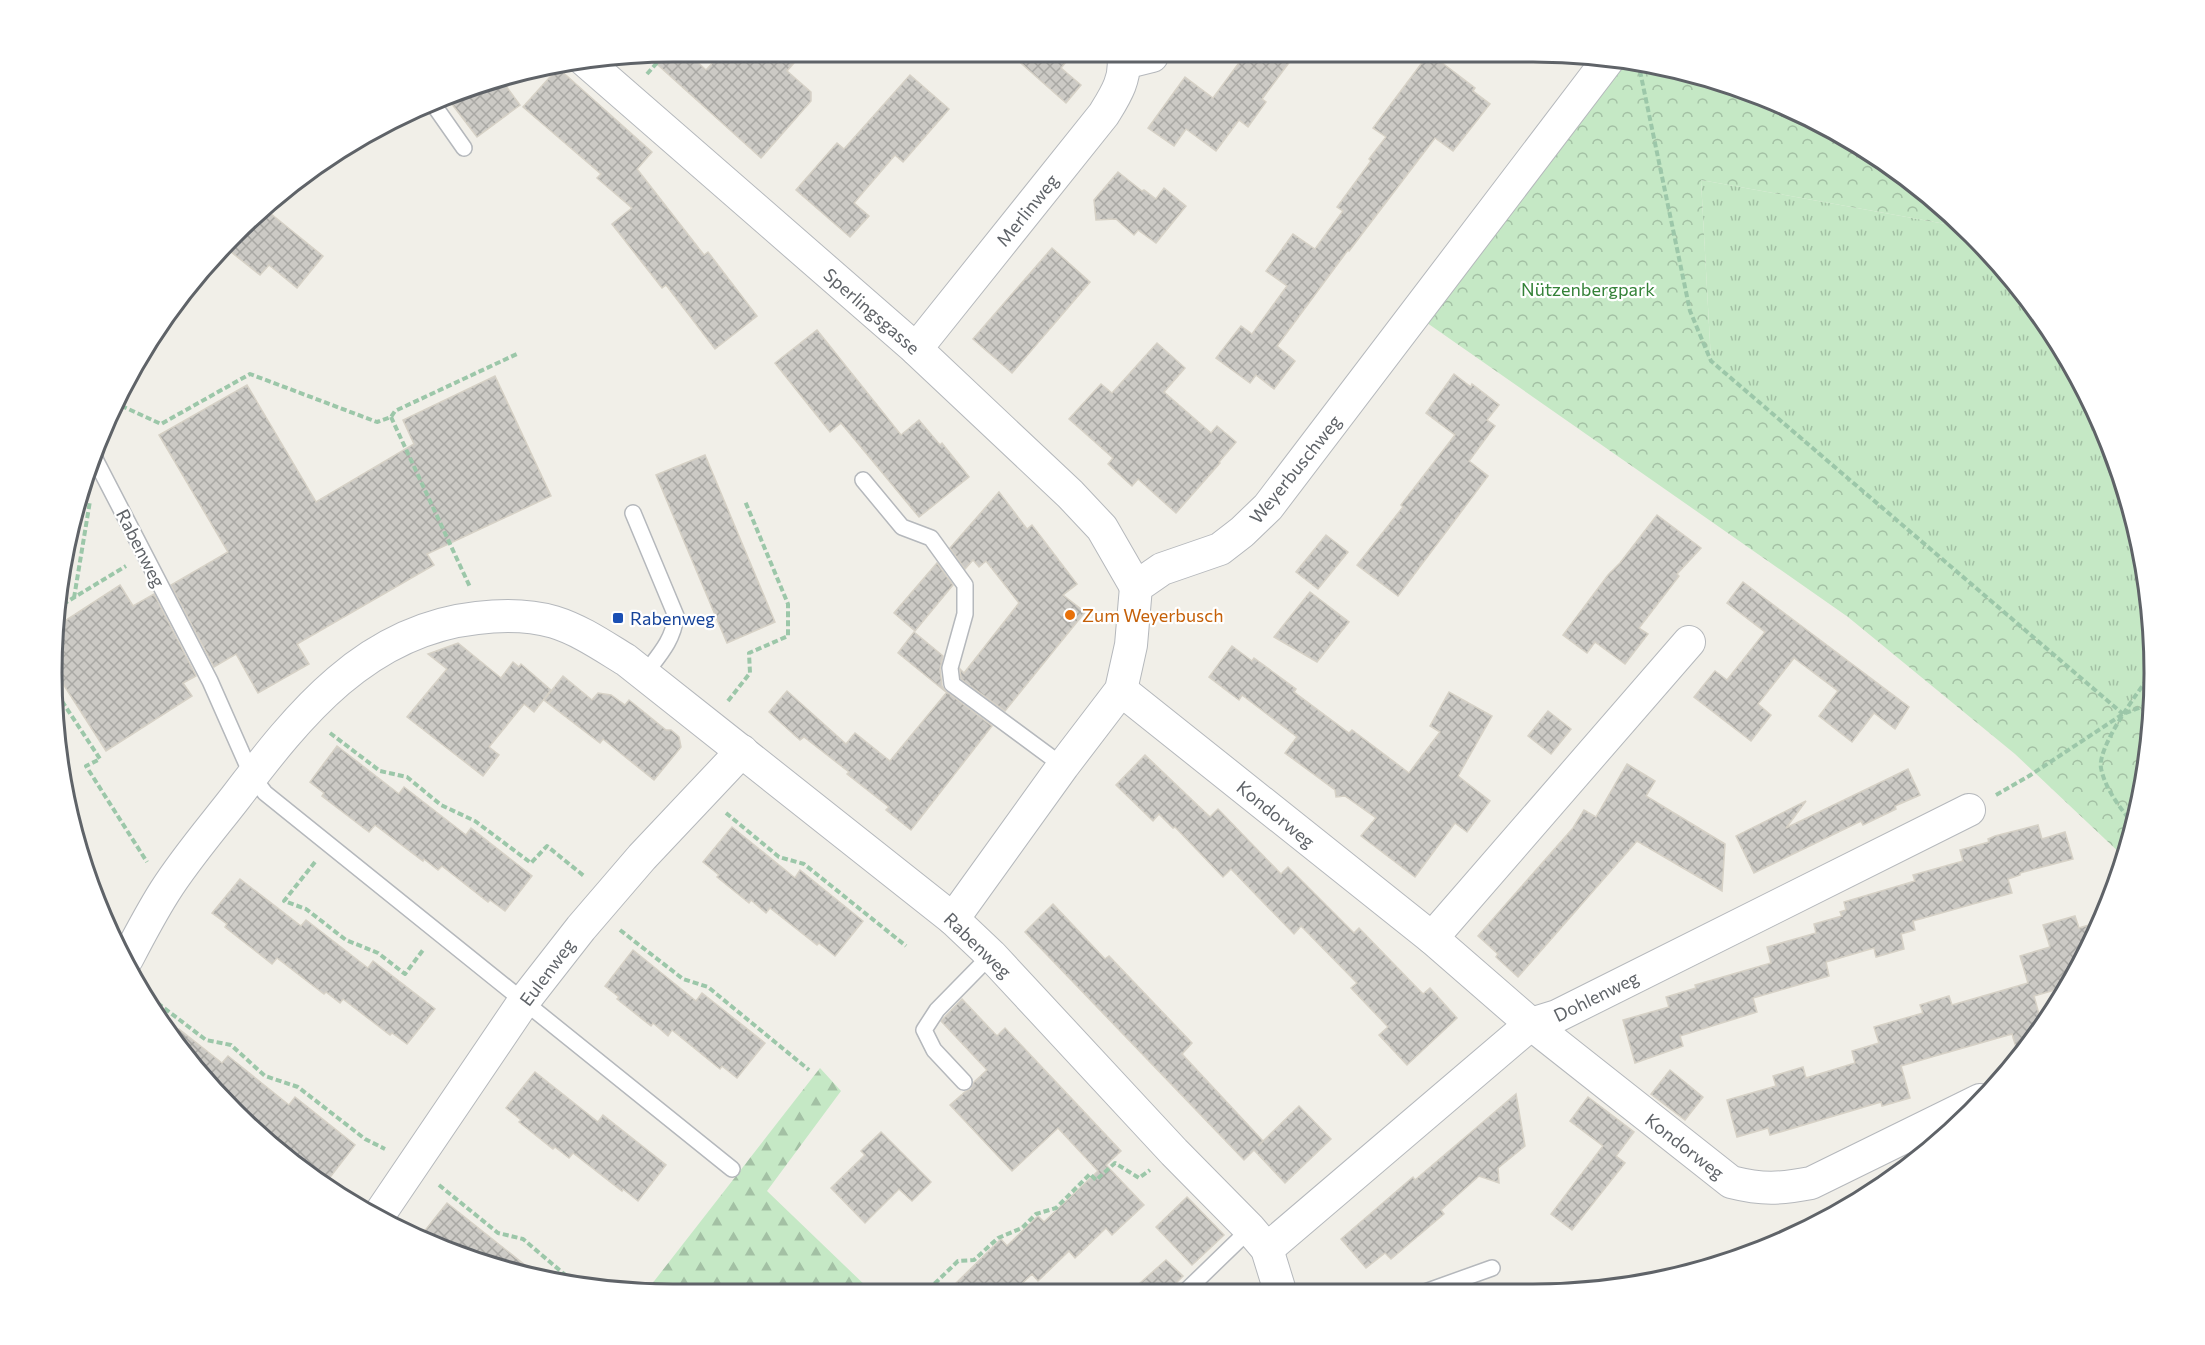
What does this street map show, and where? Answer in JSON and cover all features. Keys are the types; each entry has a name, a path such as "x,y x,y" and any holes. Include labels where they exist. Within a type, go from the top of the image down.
{"street":[{"name":"Merlinweg","path":"916,349 1104,114 1119,90 1132,62"},
{"name":"Weyerbuschweg","path":"1136,587 1162,569 1220,549 1268,507 1603,66"},
{"name":"Sperlingsgasse","path":"592,67 916,349 1086,511 1102,528 1136,587"},
{"path":"953,919 1063,766 1121,690 1131,645 1136,587"},
{"name":"Rabenweg","path":"130,953 165,891 252,776 303,712 341,677 387,647 418,631 466,619 485,617 523,617 553,622 590,638 626,660 953,919 991,955 1174,1152 1259,1239 1277,1284"},
{"path":"1432,938 1689,642"},
{"name":"Kondorweg","path":"1121,690 1432,938 1531,1024 1731,1182 1755,1188 1782,1188 1812,1183 1959,1110"},
{"name":"Eulenweg","path":"382,1210 524,1001 642,857 742,752"},
{"name":"Dohlenweg","path":"1259,1239 1531,1024 1557,1016 1969,810"}],"lane":[{"path":"436,110 464,148"},
{"name":"Rabenweg","path":"99,463 210,681 252,776"},
{"path":"863,480 902,527 931,538 965,585 965,614 950,668 952,684 1063,766"},
{"path":"633,513 676,616 674,631 668,643 644,675"},
{"path":"252,776 265,793 732,1169"},
{"path":"964,1082 934,1050 924,1030 937,1010 991,955"},
{"path":"1196,1284 1259,1239"},
{"path":"1447,1284 1492,1268"}],"path":[{"path":"1641,71 1690,311 1711,361 2123,714"},
{"path":"123,407 161,424 250,374 377,422 391,417 395,411 519,353"},
{"path":"391,417 485,617"},
{"path":"74,598 90,488"},
{"path":"709,726 750,673 750,653 788,636 788,604 745,501"},
{"path":"66,603 145,554"},
{"path":"2127,815 2109,789 2100,767 2107,745 2123,714 2143,685"},
{"path":"63,703 99,759 86,766 165,891"},
{"path":"1969,810 2029,776 2123,714 2142,707"},
{"path":"303,712 380,771 407,777 441,805 475,821 531,863 547,846 602,904 683,979 708,987 809,1070"},
{"path":"702,794 779,857 804,864 906,946"},
{"path":"329,845 284,901 306,909 346,940 378,953 405,974 437,932"},
{"path":"159,1004 206,1040 231,1045 265,1076 298,1087 365,1138 414,1164 498,1233 523,1239 564,1274"},
{"path":"934,1284 958,1261 974,1260 998,1238 1022,1228 1036,1214 1056,1208 1090,1174 1096,1180 1115,1163 1139,1179 1174,1152"}],"green space":[{"name":"Nützenbergpark","path":"1605,66 1652,73 1691,82 1766,108 1838,143 1872,164 1904,188 1948,224 1701,180 1711,361 2123,714 2143,685 2132,792 2117,850 2015,754 1848,617 1420,318"},
{"path":"1701,180 1948,224 1992,270 2041,333 2080,402 2111,476 2132,553 2138,593 2144,672 2143,685 2123,714 1711,361"},
{"path":"820,1068 841,1091 767,1191 864,1284 653,1283"}],"building":[{"path":"655,62 697,62 706,70 713,62 795,62 787,71 811,92 811,101 761,158"},
{"path":"1020,62 1066,62 1061,68 1081,85 1066,103"},
{"path":"1240,62 1290,62 1262,99 1266,102 1248,127 1239,120 1216,151 1186,129 1174,146 1148,128 1185,77 1213,98"},
{"path":"1422,62 1441,62 1475,88 1473,91 1490,104 1453,151 1435,138 1348,250 1277,346 1295,361 1274,389 1256,375 1250,383 1216,358 1241,326 1252,334 1287,286 1266,271 1293,234 1315,249 1343,211 1337,207 1386,137 1373,128"},
{"path":"562,72 652,152 637,169 704,255 708,252 757,316 715,349 666,285 662,288 612,224 632,208 597,178 601,174 523,107 554,73"},
{"path":"910,75 949,109 903,162 895,155 854,203 869,216 850,237 796,190 837,143 844,149"},
{"path":"505,85 520,105 477,137 451,103"},
{"path":"1118,172 1156,199 1164,188 1186,206 1156,243 1138,230 1134,235 1116,219 1096,220 1094,200"},
{"path":"270,213 323,256 297,288 269,265 260,275 230,251"},
{"path":"1052,248 1090,282 1012,373 973,339"},
{"path":"817,330 901,435 919,420 940,445 942,443 969,477 919,517 841,423 830,432 775,363"},
{"path":"1157,343 1185,368 1164,392 1211,433 1217,426 1236,442 1176,513 1138,479 1132,486 1108,464 1113,458 1069,419 1101,384 1112,393"},
{"path":"1454,374 1471,387 1472,384 1499,405 1487,420 1495,426 1469,461 1488,476 1398,596 1357,565 1403,507 1401,505 1455,435 1426,413"},
{"path":"495,376 551,496 427,554 434,565 297,644 309,664 258,693 236,654 214,667 171,585 228,552 159,435 247,385 316,502 414,444 403,420"},
{"path":"705,455 775,622 727,643 656,475"},
{"path":"999,492 1027,529 1032,525 1077,584 1063,595 1085,612 1005,711 961,679 960,669 964,673 1019,603 986,561 979,567 973,560 965,569 950,548"},
{"path":"1657,515 1701,548 1677,574 1679,576 1639,628 1648,634 1625,664 1595,642 1587,653 1563,635"},
{"path":"1326,535 1348,552 1318,589 1296,572"},
{"path":"937,563 953,585 915,631 894,613"},
{"path":"1743,582 1909,707 1895,729 1874,713 1852,742 1819,716 1838,691 1794,658 1758,704 1771,715 1751,741 1694,697 1715,671 1727,680 1765,632 1727,603"},
{"path":"120,585 133,606 154,594 196,676 183,683 192,696 106,751 62,683 64,621"},
{"path":"1310,592 1349,622 1317,662 1274,637"},
{"path":"914,632 943,656 940,669 942,686 946,692 898,653"},
{"path":"458,643 501,678 513,662 519,667 521,664 551,690 534,712 524,704 489,747 499,755 483,776 407,717 447,669 428,654"},
{"path":"1232,646 1252,661 1254,658 1296,689 1294,692 1349,733 1352,730 1409,773 1440,732 1430,726 1449,692 1492,716 1458,776 1490,801 1467,832 1455,823 1415,877 1361,836 1376,818 1345,796 1336,797 1335,790 1285,753 1297,737 1242,695 1239,700 1209,677"},
{"path":"563,676 592,700 598,693 611,695 625,705 629,700 666,730 671,730 679,737 681,747 654,780 603,739 600,743 544,700"},
{"path":"787,691 846,744 855,733 890,761 947,692 992,726 911,830 886,810 889,807 847,774 849,772 804,737 800,740 769,712"},
{"path":"1548,711 1571,729 1551,754 1528,736"},
{"path":"337,746 399,794 404,787 466,835 471,828 532,876 505,911 490,900 488,902 442,866 438,870 424,859 423,861 375,825 369,832 322,796 324,793 310,782"},
{"path":"1145,755 1210,817 1218,809 1281,874 1288,867 1354,933 1359,928 1423,994 1430,988 1457,1018 1407,1065 1379,1035 1388,1027 1351,988 1357,983 1301,926 1294,934 1231,869 1223,877 1175,827 1173,828 1159,814 1153,821 1116,785"},
{"path":"1627,764 1655,781 1646,796 1725,844 1722,891 1637,841 1518,977 1478,936 1573,828 1584,810 1596,817"},
{"path":"1908,769 1920,795 1895,806 1896,809 1863,825 1861,821 1754,873 1736,836 1806,801 1786,828"},
{"path":"2038,825 2042,839 2065,832 2073,859 2020,873 2008,879 2012,893 1913,921 1915,930 1901,934 1904,949 1876,957 1874,948 1826,962 1829,976 1753,998 1757,1012 1680,1036 1683,1046 1635,1063 1623,1020 1669,1007 1666,997 1696,988 1695,985 1771,963 1767,947 1816,933 1814,924 1842,916 1840,912 1846,910 1844,902 1915,881 1913,875 1963,861 1960,850 1989,842 1988,839 1995,836"},
{"path":"732,827 795,878 800,870 863,921 835,956 819,943 817,945 770,908 766,913 751,900 749,903 717,877 719,875 703,862"},
{"path":"240,879 301,926 306,920 368,968 373,961 435,1009 407,1044 392,1033 390,1035 343,999 340,1003 326,992 324,994 277,958 272,964 225,927 227,924 212,913"},
{"path":"1053,904 1105,959 1109,956 1192,1043 1182,1054 1263,1141 1258,1146 1299,1106 1331,1139 1285,1183 1254,1150 1244,1160 1025,932"},
{"path":"2075,916 2079,928 2088,925 2055,990 2034,996 2039,1015 2016,1046 2012,1034 1901,1066 1910,1098 1882,1106 1881,1102 1770,1135 1768,1128 1737,1137 1727,1100 1776,1086 1773,1076 1803,1067 1806,1078 1855,1063 1852,1051 1879,1043 1874,1027 1923,1013 1920,1005 1949,996 1952,1005 2028,983 2020,956 2050,947 2043,925"},
{"path":"633,950 696,1001 702,993 765,1043 737,1078 722,1066 720,1069 672,1030 668,1036 653,1023 651,1026 617,999 619,997 605,986"},
{"path":"962,999 997,1036 1005,1028 1121,1151 1106,1165 1144,1205 1112,1235 1106,1228 1075,1258 1069,1251 1038,1281 1032,1274 1021,1284 955,1284 1001,1239 1007,1246 1038,1216 1044,1222 1098,1171 1058,1128 1012,1171 950,1105 971,1089 973,1083 987,1070 941,1021"},
{"path":"178,1030 222,1063 228,1056 289,1105 295,1097 355,1145 329,1178 270,1132 240,1105"},
{"path":"1670,1070 1703,1097 1685,1120 1651,1094"},
{"path":"535,1072 598,1122 603,1115 666,1165 638,1201 573,1153 569,1158 555,1147 553,1149 519,1122 521,1120 506,1108"},
{"path":"1516,1094 1525,1146 1498,1168 1499,1183 1479,1176 1441,1210 1444,1214 1391,1259 1385,1253 1366,1268 1341,1239 1413,1177 1415,1180"},
{"path":"1588,1097 1634,1132 1616,1156 1625,1163 1572,1230 1551,1214 1603,1146 1570,1121"},
{"path":"881,1132 931,1182 912,1201 899,1189 865,1223 831,1188 865,1155 861,1151"},
{"path":"1187,1197 1224,1235 1192,1265 1156,1227"},
{"path":"447,1203 526,1266 476,1251 425,1231"},
{"path":"1166,1260 1183,1276 1175,1284 1139,1284"}],"place":[{"name":"Zum Weyerbusch","path":"1070,615"},
{"name":"Rabenweg","path":"618,618"}]}
